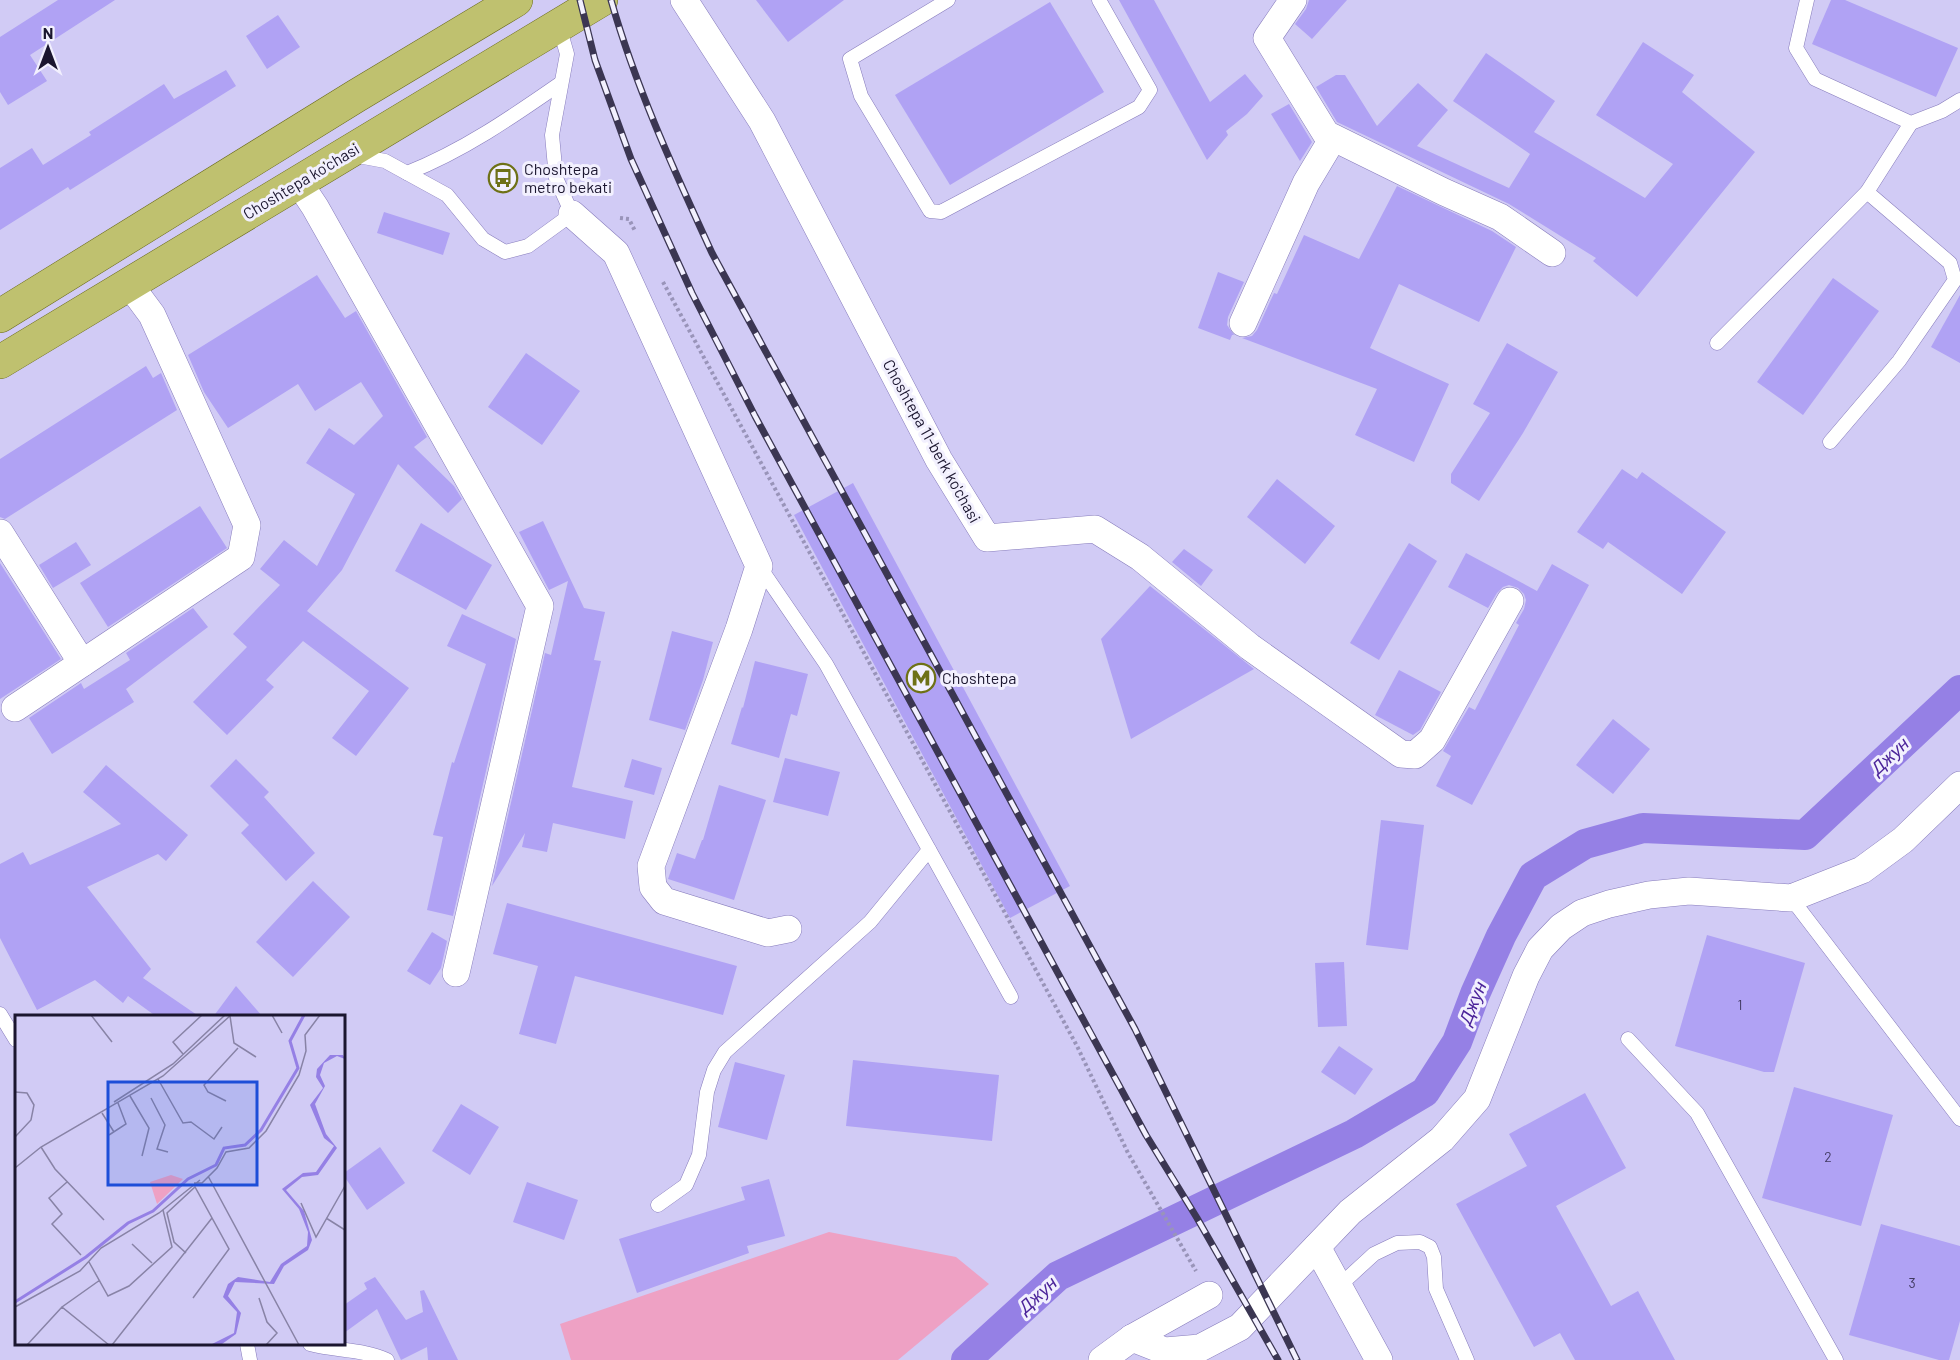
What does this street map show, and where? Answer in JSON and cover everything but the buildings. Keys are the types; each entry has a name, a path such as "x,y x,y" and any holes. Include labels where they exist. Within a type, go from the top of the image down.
{"main road":[{"path":"0,316 516,0"},
{"name":"Choshtepa ko'chasi","path":"0,362 601,0"}],"street":[{"name":"Choshtepa 11-berk ko'chasi","path":"684,0 762,121 939,460 987,538 1095,529 1140,557 1250,647 1401,753 1415,755 1432,740 1510,602"},
{"path":"1293,0 1267,38 1326,134 1500,217 1552,253"},
{"path":"1243,323 1306,183 1333,138"},
{"path":"299,183 540,606 456,973"},
{"path":"572,214 616,253 759,566 739,630 651,866 653,887 664,901 768,933 788,929"},
{"path":"15,708 241,557 247,525 152,315 129,284"},
{"path":"0,533 82,663"},
{"path":"1140,1347 1165,1351 1200,1348 1240,1327 1350,1212 1442,1139 1478,1100 1526,976 1540,949 1561,927 1582,913 1649,895 1689,891 1791,898 1862,870 1903,840 1960,784"},
{"path":"1317,1247 1378,1360"},
{"path":"1102,1360 1140,1347 1209,1295"}],"lane":[{"path":"948,0 850,59 861,96 930,211 941,212 1139,107 1150,90 1099,0"},
{"path":"1807,0 1796,48 1815,79 1911,123"},
{"path":"345,154 385,161 447,195 483,239 504,252 528,246 572,214 556,178 552,135 567,54 559,26"},
{"path":"406,173 439,160 495,128 561,83"},
{"path":"1717,343 1867,192 1911,123 1941,111 1960,100"},
{"path":"1830,442 1899,361 1955,280 1950,263 1867,192"},
{"path":"759,566 826,664 1011,997"},
{"path":"658,1205 686,1185 699,1155 707,1092 714,1070 725,1052 870,922 929,850"},
{"path":"1791,898 1960,1119"},
{"path":"0,1014 15,1038"},
{"path":"1628,1039 1697,1113 1836,1360"},
{"path":"1338,1287 1374,1254 1397,1243 1420,1242 1430,1247 1434,1257 1436,1289 1467,1360"},
{"path":"248,1345 250,1360"},
{"path":"314,1345 374,1354 387,1360"}],"path":[{"path":"617,218 629,219 640,240"},
{"path":"663,282 1077,1046 1128,1153 1209,1295"}],"shaded area":[{"path":"829,1232 956,1257 989,1284 898,1360 571,1360 560,1324"}],"waterway":[{"name":"Джун","path":"966,1360 1058,1276 1354,1134 1425,1092 1457,1042 1501,936 1533,876 1585,844 1643,828 1805,835 1960,690"}],"railway":[{"path":"580,0 595,60 631,159 692,293 755,416 1146,1135 1197,1218 1278,1360"},
{"path":"611,0 644,97 712,253 1135,1029 1297,1360"}],"place":[{"name":"Choshtepa metro bekati","path":"503,178"},
{"name":"Choshtepa","path":"921,678"}]}
